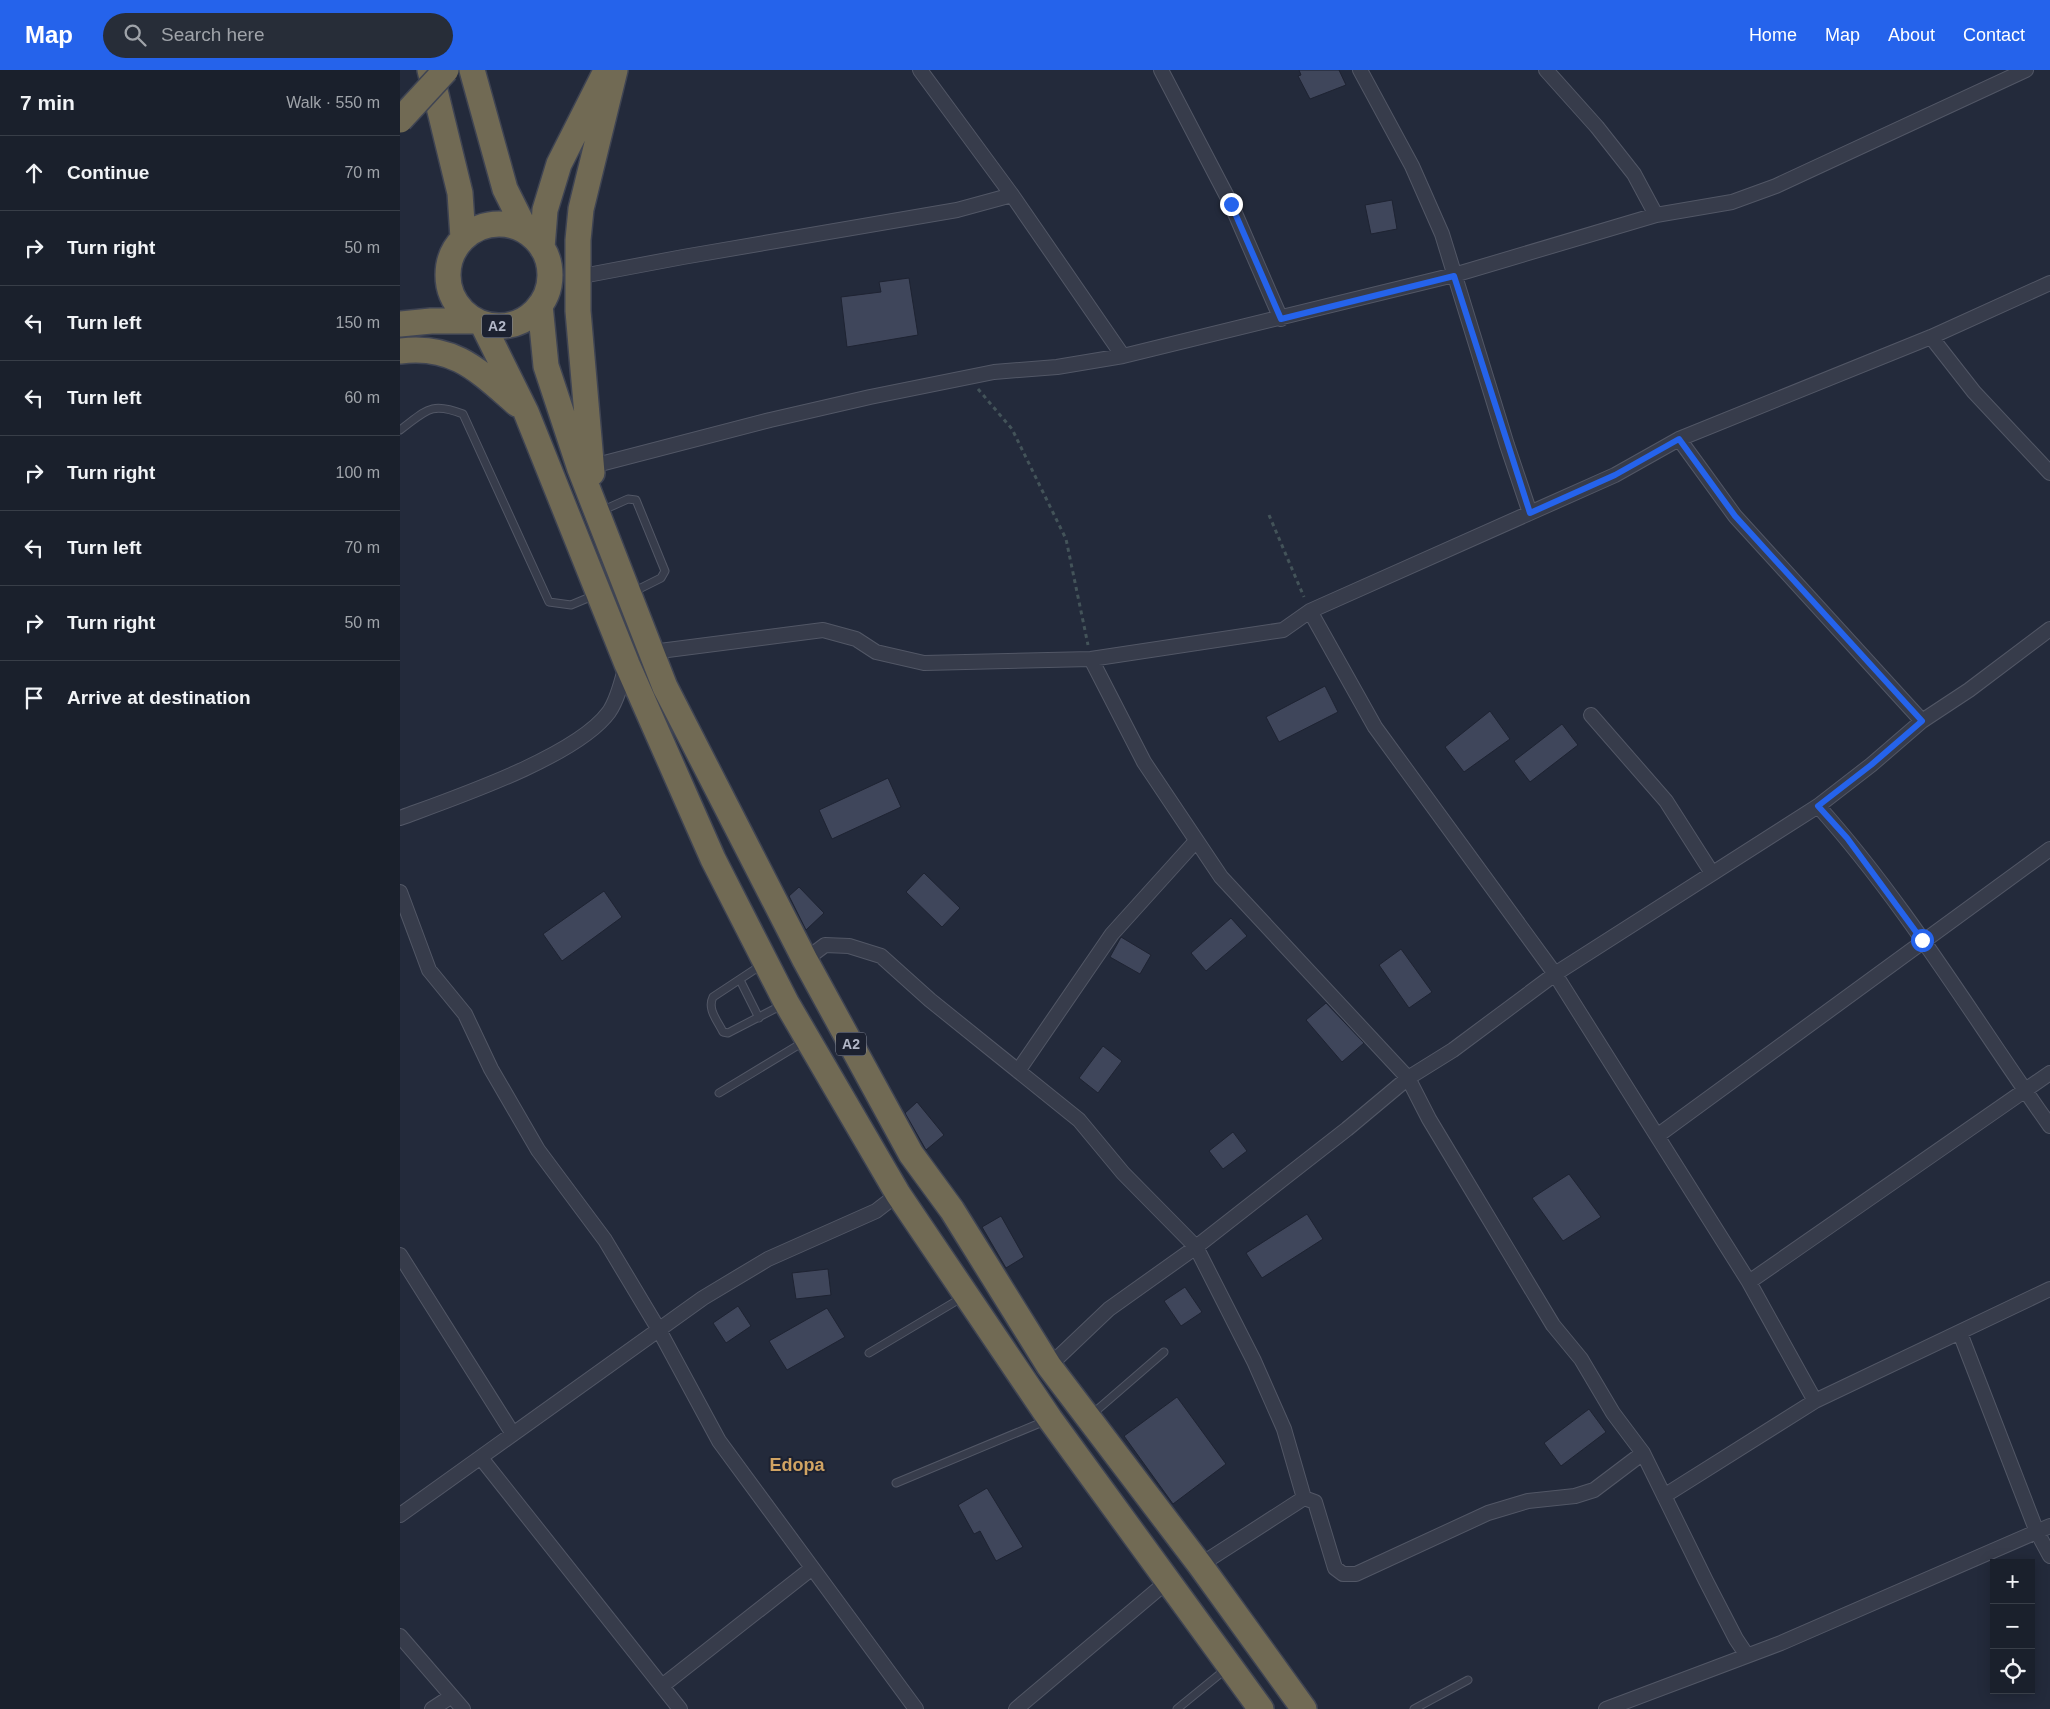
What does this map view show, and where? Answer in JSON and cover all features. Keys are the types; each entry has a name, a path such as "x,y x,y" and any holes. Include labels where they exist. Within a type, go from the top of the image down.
{"highway":[{"path":"430,70 460,193 463,238 480,228 500,224 513,226 534,240"},
{"path":"400,120 446,70"},
{"path":"472,70 505,189 547,259 549,276 546,294 540,305 546,366 585,468 596,509"},
{"path":"534,240 559,164 607,70"},
{"path":"585,468 577,277 581,209 615,70"},
{"name":"A2","path":"463,238 454,249 449,262 449,283 456,303 465,313 479,322 498,326 514,324 528,316 540,305"},
{"path":"400,324 431,320 479,322"},
{"name":"A2","path":"479,322 526,412 626,664 713,859 807,1040 898,1194 1050,1419 1169,1580 1261,1709"},
{"path":"400,351 420,348 438,350 453,356 485,376 526,412"},
{"name":"A2","path":"596,509 665,687 805,960 911,1154 952,1210 1049,1366 1200,1565 1304,1709"}],"street":[{"path":"920,70 1012,195 1123,356"},
{"path":"1161,70 1231,204 1281,319"},
{"path":"1360,70 1412,166 1442,234 1530,513"},
{"path":"1546,70 1597,127 1634,174 1656,215"},
{"path":"585,468 770,420 994,372 1057,367 1123,356 1454,276 1656,215 1732,202 1776,186 2026,70"},
{"path":"577,277 957,210 1012,195"},
{"path":"652,652 823,630 856,639 876,652 924,662 1091,659 1283,630 1310,611 1615,475 1679,439 1931,337 2050,283"},
{"path":"1931,337 1974,392 2050,473"},
{"path":"1679,439 1735,516 1922,721"},
{"path":"1310,611 1375,727 1555,974 1749,1282 1815,1401"},
{"path":"1049,1366 1109,1309 1196,1247 1347,1129 1408,1078 1453,1050 1555,974 1818,806 1871,765 1922,721 1970,690 2050,629"},
{"path":"1091,659 1144,762 1221,877 1408,1078 1429,1120 1553,1325 1581,1359 1613,1413 1643,1453 1736,1639 1746,1654"},
{"path":"400,818 489,785 568,745 595,726 610,711 626,664"},
{"path":"1591,715 1666,801 1712,872"},
{"path":"1818,806 1847,838 1922,940 2050,1126"},
{"path":"1018,1071 1112,934 1196,841"},
{"path":"1657,1136 1922,940 2050,849"},
{"path":"400,892 429,970 465,1014 491,1069 538,1150 605,1240 659,1330 719,1442 916,1709"},
{"path":"805,960 825,945 849,946 881,956 930,1000 1079,1120 1123,1173 1196,1247 1254,1361 1284,1429 1304,1498"},
{"path":"1749,1282 2024,1089 2050,1073"},
{"path":"400,1515 703,1298 768,1259 876,1211 898,1194"},
{"path":"400,1255 513,1434"},
{"path":"1664,1496 1815,1401 2050,1289"},
{"path":"1960,1333 2044,1529 2050,1556"},
{"path":"1304,1498 1315,1502 1335,1568 1343,1574 1356,1574 1488,1513 1528,1501 1575,1496 1594,1490 1643,1453"},
{"path":"481,1458 680,1709"},
{"path":"1200,1565 1304,1498"},
{"path":"1606,1709 1746,1654 1781,1643 2044,1529"},
{"path":"662,1686 811,1568"},
{"path":"1016,1709 1169,1580"},
{"path":"400,1636 462,1709"},
{"path":"432,1709 452,1696"}],"lane":[{"path":"400,430 429,409 446,408 463,414 549,602 571,605 598,593"},
{"path":"596,509 628,499 636,500 665,571 661,578 629,594"},
{"path":"766,963 713,996 712,1012 723,1032 728,1033 786,1002"},
{"path":"740,980 759,1018"},
{"path":"719,1093 807,1040"},
{"path":"869,1353 967,1294"},
{"path":"1088,1417 1164,1352"},
{"path":"896,1483 1050,1419"},
{"path":"1177,1709 1230,1665"},
{"path":"1414,1709 1468,1680"}],"path":[{"path":"967,378 1012,429 1066,539 1091,659"},
{"path":"1269,515 1310,611"}],"building":[{"path":"1299,70 1339,70 1346,85 1310,99 1298,76 1301,75"},
{"path":"1392,200 1397,229 1371,234 1365,205"},
{"path":"909,278 918,335 847,347 841,297 881,292 879,282"},
{"path":"1325,686 1338,712 1279,742 1266,717"},
{"path":"1490,711 1510,739 1464,772 1445,747"},
{"path":"1562,724 1578,745 1530,782 1514,761"},
{"path":"888,778 901,807 832,839 819,810"},
{"path":"924,873 960,908 942,927 906,892"},
{"path":"799,887 824,913 806,930 789,896"},
{"path":"604,891 622,917 562,961 543,934"},
{"path":"1231,918 1247,936 1206,971 1191,953"},
{"path":"1121,937 1151,955 1140,974 1110,957"},
{"path":"1401,949 1432,992 1409,1008 1379,965"},
{"path":"1326,1003 1364,1043 1342,1062 1306,1020"},
{"path":"1103,1046 1122,1061 1098,1093 1079,1078"},
{"path":"917,1102 944,1135 926,1150 905,1113"},
{"path":"1233,1132 1247,1151 1223,1169 1209,1151"},
{"path":"1569,1174 1601,1217 1563,1241 1532,1198"},
{"path":"1307,1214 1323,1239 1262,1278 1246,1253"},
{"path":"1001,1216 1024,1257 1006,1268 982,1227"},
{"path":"828,1269 831,1295 796,1299 792,1273"},
{"path":"1185,1287 1202,1312 1181,1326 1164,1301"},
{"path":"738,1306 751,1326 726,1343 713,1323"},
{"path":"827,1308 845,1337 787,1370 769,1341"},
{"path":"1177,1397 1226,1464 1173,1504 1124,1436"},
{"path":"1589,1409 1606,1432 1561,1466 1544,1443"},
{"path":"987,1488 1023,1547 996,1561 980,1531 974,1534 958,1505"}],"district":[{"name":"Edopa","path":"797,1465"}],"route":[{"path":"1231,204 1281,319 1454,276 1530,513 1615,475 1679,439 1735,516 1787,576 1922,721 1871,765 1818,806 1847,838 1922,940"}]}
